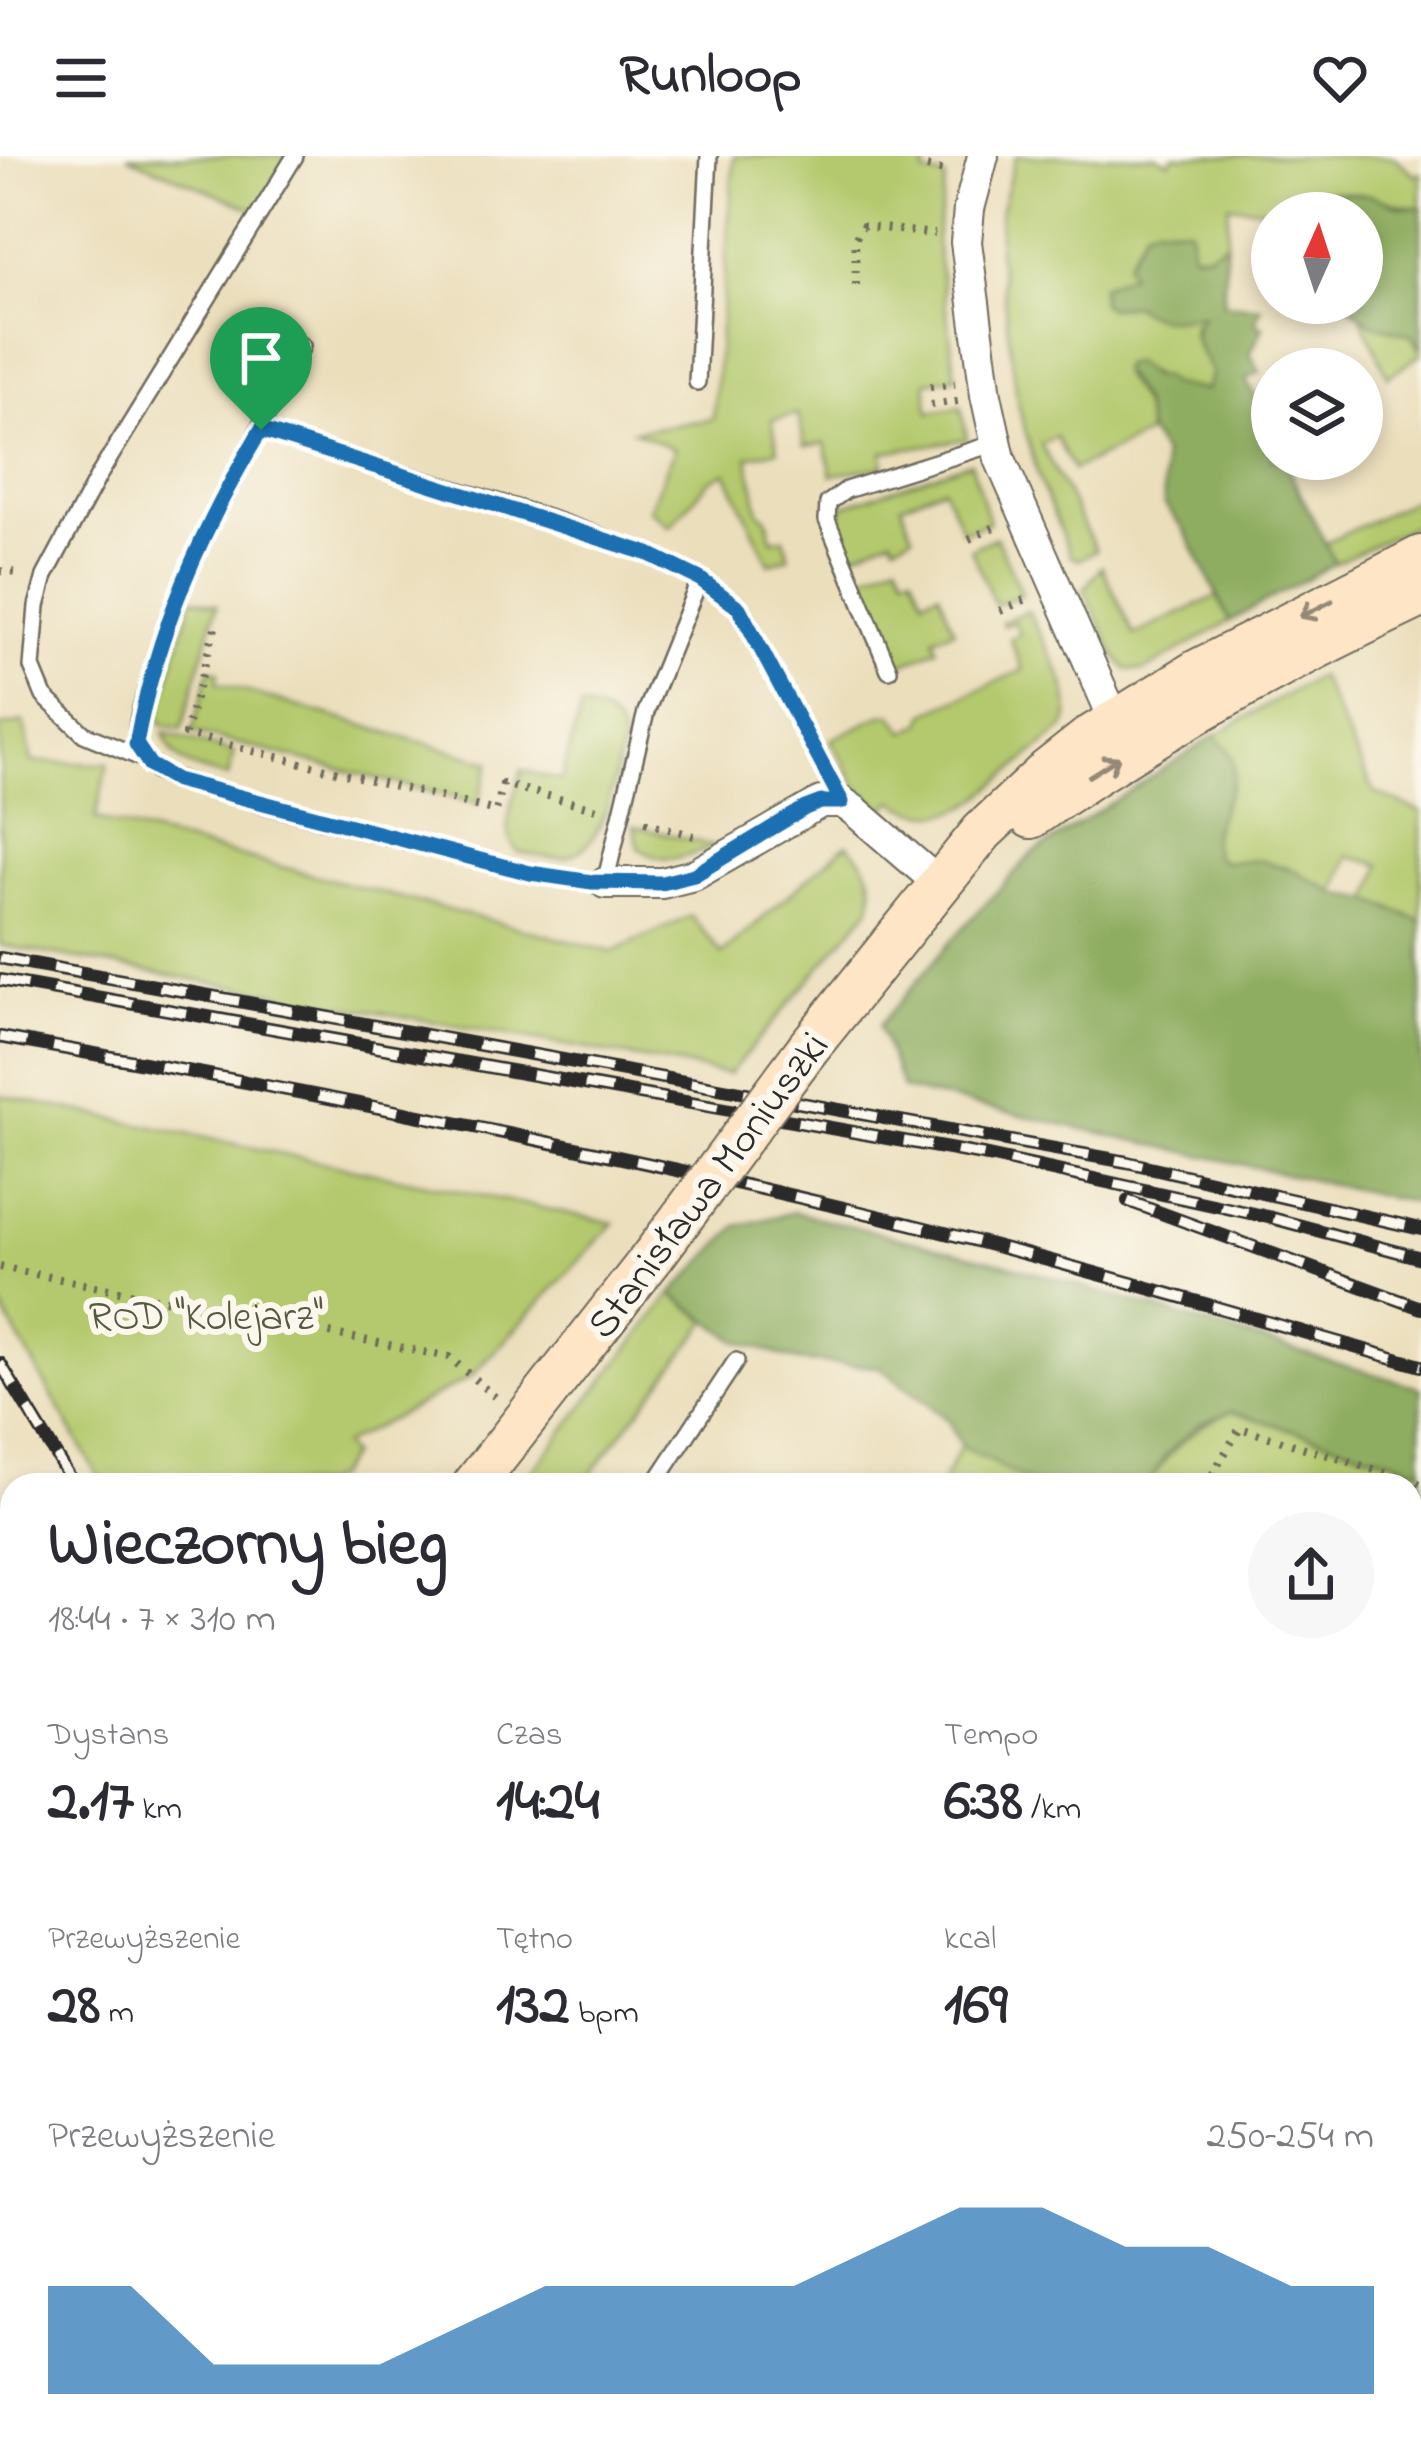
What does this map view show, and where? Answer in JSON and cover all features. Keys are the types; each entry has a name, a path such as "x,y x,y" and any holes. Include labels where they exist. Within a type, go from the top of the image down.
{"street":[{"path":"983,156 966,242 997,443 1014,498 1115,721"},
{"name":"Stanisława Moniuszki","path":"484,1473 808,1048 982,832 1010,804 1115,721 1197,671 1421,557"},
{"name":"Stanisława Moniuszki","path":"942,886 1100,769 1219,699 1421,596"},
{"path":"605,883 680,880 805,808 842,802 942,886"}],"lane":[{"path":"144,759 84,734 44,696 32,667 37,606 46,576 99,476 295,156"},
{"path":"697,382 709,156"},
{"path":"302,346 261,430 225,489 173,601 136,744 157,772 264,805 530,873 605,883 646,712 700,579"},
{"path":"261,430 630,547 700,579 739,608 842,802"},
{"path":"889,670 827,520 828,503 846,490 997,443"},
{"path":"662,1473 736,1361"}],"path":[{"path":"856,285 855,239 863,226 943,234"},
{"path":"931,405 965,399"},
{"path":"969,538 999,526"},
{"path":"1000,611 1031,597"},
{"path":"214,628 185,734 496,812 502,784 741,848"},
{"path":"0,1267 449,1358 500,1402"},
{"path":"1213,1473 1240,1428 1385,1473"}],"green space":[{"path":"127,156 296,156 262,213"},
{"path":"734,156 928,156 924,174 946,178 936,239 956,377 926,382 929,412 961,407 967,439 883,452 884,466 832,475 825,443 805,446 798,414 772,420 778,450 748,457 759,512 767,518 772,540 784,538 789,557 769,564 726,472 709,481 670,527 649,509 675,449 634,431 713,419"},
{"path":"1016,156 1156,156 1170,162 1173,156 1393,156 1415,175 1421,173 1421,208 1383,200 1383,192 1251,192 1251,207 1229,205 1223,304 1193,325 1196,344 1212,373 1206,390 1172,385 1148,372 1123,376 1144,411 1146,435 1073,470 1056,437 1041,444 1096,550 1079,560 1071,556 1039,479 1018,405 998,252 1000,212"},
{"path":"1383,199 1421,208 1421,348 1411,335 1375,325 1383,324"},
{"path":"1157,225 1190,228 1192,253 1207,253 1226,243 1223,304 1251,306 1251,324 1263,327 1251,348 1251,376 1246,379 1251,389 1251,480 1294,480 1335,563 1230,621 1185,531 1164,504 1163,455 1148,432 1142,402 1121,370 1134,362 1151,377 1206,390 1212,373 1195,337 1203,316 1167,319 1133,305 1107,308 1101,303 1101,286 1130,274 1126,264 1145,229"},
{"path":"1364,324 1380,324 1411,335 1421,354 1388,377 1383,348 1375,348"},
{"path":"971,462 989,522 963,532 943,487 901,505 913,535 895,543 892,537 851,555 839,521 843,506"},
{"path":"1418,498 1421,522 1335,563 1324,544"},
{"path":"996,537 1022,595 995,605 971,549"},
{"path":"898,561 905,575 912,573 924,598 939,592 954,630 934,638 937,649 898,666 861,577"},
{"path":"1102,566 1134,635 1217,596 1230,621 1144,671 1126,669 1084,590"},
{"path":"192,598 217,605 182,729 162,725 159,715"},
{"path":"1028,611 1064,685 1068,715 1064,728 977,800 956,811 914,811 893,801 884,810 858,788 831,740 884,714 892,714 905,732 922,723 926,713 1023,670 1010,639 1020,634 1014,622 1003,626 1002,622"},
{"path":"210,669 219,672 217,683 490,762 478,804 192,732"},
{"path":"1319,676 1375,793 1421,812 1421,921 1370,900 1381,865 1348,856 1335,893 1282,868 1224,862 1216,857 1211,838 1234,770 1224,745 1214,736"},
{"path":"581,708 609,717 623,742 600,826 579,851 565,857 518,852 508,824 522,770 561,781"},
{"path":"24,722 32,762 108,764 95,819 612,952 691,916 722,954 847,844 869,873 870,908 729,1074 0,945 0,727"},
{"path":"164,733 234,752 228,777 180,760"},
{"path":"1214,736 1234,766 1215,826 1216,857 1224,862 1261,860 1296,871 1335,893 1370,900 1421,921 1421,1204 903,1089 879,1026 951,941 1031,855"},
{"path":"634,826 715,846 686,856 658,857 639,848"},
{"name":"ROD \"Kolejarz\"","path":"0,1095 614,1223 471,1377 342,1445 350,1455 337,1473 96,1473 0,1305"},
{"path":"794,1212 1006,1264 1421,1388 1421,1469 1231,1411 1198,1425 1166,1455 1155,1473 1012,1473 961,1446 948,1420 879,1367 798,1361 737,1341 672,1294 737,1226"},
{"path":"672,1294 708,1321 591,1473 530,1473"},
{"path":"1231,1411 1421,1469 1421,1473 1156,1473 1183,1441"},
{"path":"961,1446 1012,1473 947,1473"}],"railway":[{"path":"0,958 1127,1162 1421,1229"},
{"path":"0,980 988,1156 1268,1217 1421,1258"},
{"path":"0,1037 423,1116 844,1208 1421,1366"},
{"path":"1128,1201 1421,1308"},
{"path":"0,1363 67,1473"}],"route":[{"path":"261,430 649,554 722,592 739,608 842,802 805,808 694,875 633,885 530,873 264,805 157,772 136,744 173,601 225,489 261,430"}]}
